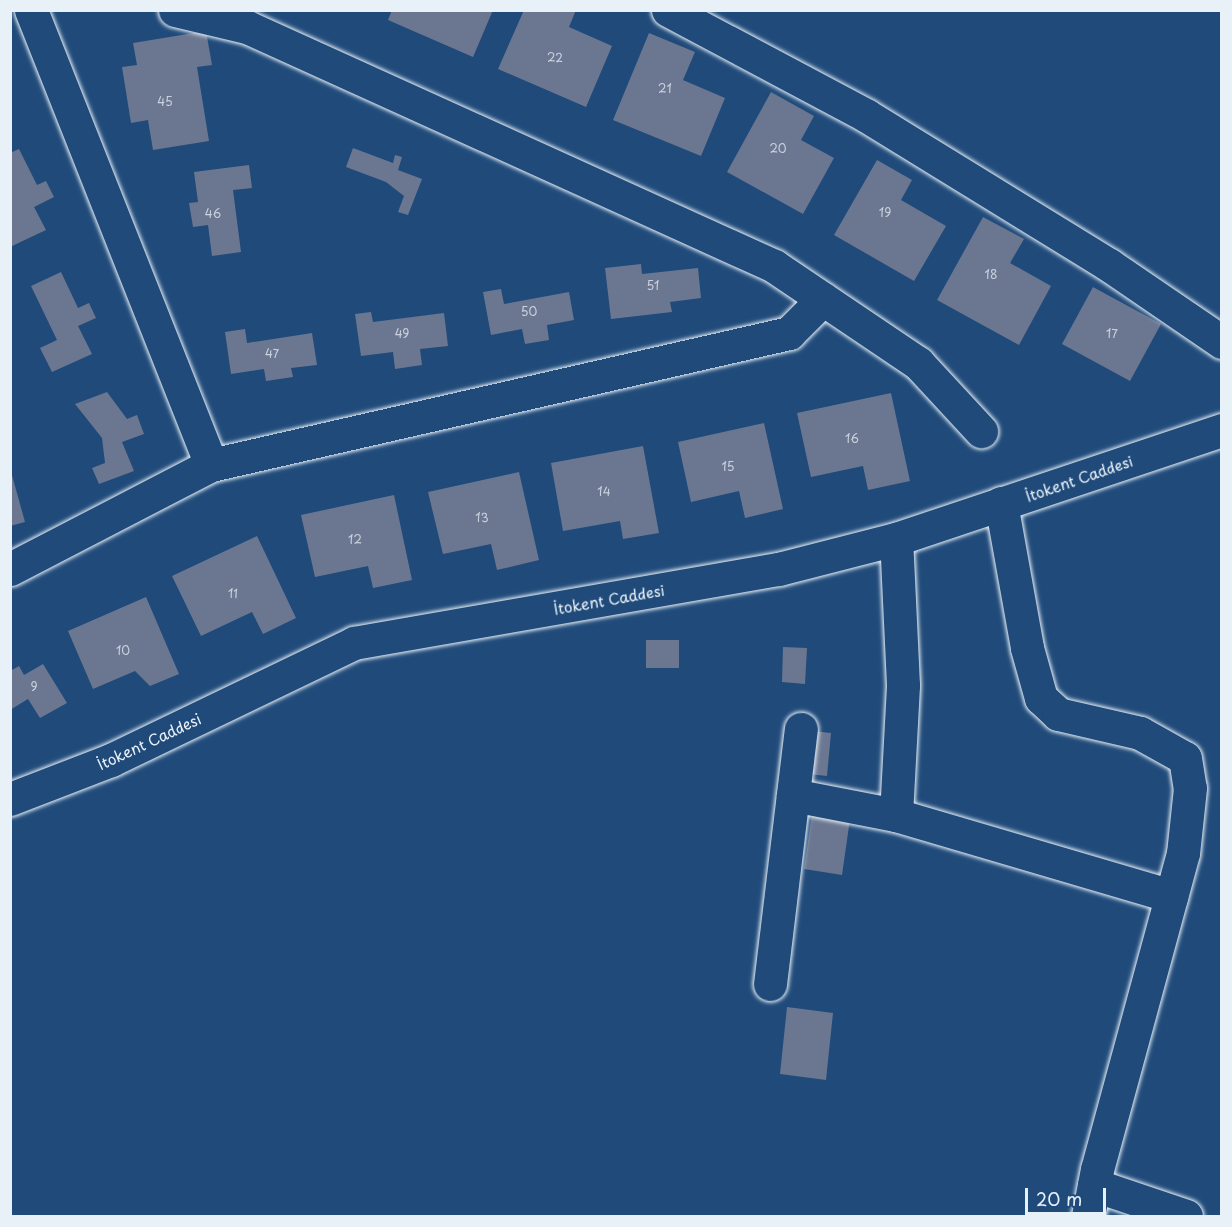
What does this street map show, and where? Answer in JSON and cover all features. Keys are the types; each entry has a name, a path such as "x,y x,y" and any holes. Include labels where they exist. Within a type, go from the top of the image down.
{"street":[{"path":"31,10 211,465"},
{"path":"175,10 247,27 774,266 918,363 981,430"},
{"path":"668,10 867,116 1109,265 1221,342"},
{"path":"10,569 211,465 789,333 824,299"},
{"name":"İtokent Caddesi","path":"10,799 111,760 354,643 779,569 896,539 1221,430"},
{"path":"1001,503 1028,648 1041,698 1058,714 1140,733 1185,758 1190,788 1183,853 1094,1185 1088,1216"},
{"path":"896,539 903,686 896,814"},
{"path":"770,984 801,729"},
{"path":"793,795 896,814 1171,896"},
{"path":"1094,1185 1186,1216"}],"building":[{"path":"392,10 493,10 473,57 388,20"},
{"path":"524,10 576,10 569,27 612,46 586,107 498,69"},
{"path":"206,31 212,65 197,67 209,141 153,150 148,120 131,123 122,67 137,65 133,43"},
{"path":"649,33 695,52 683,80 725,98 701,156 613,120"},
{"path":"771,92 814,116 801,140 834,158 803,214 727,172"},
{"path":"353,148 393,163 395,155 402,157 398,170 422,179 408,215 398,212 404,196 386,182 346,167"},
{"path":"19,149 37,185 46,181 54,197 34,207 46,230 10,247 10,153"},
{"path":"877,160 912,180 901,200 946,226 914,281 834,235"},
{"path":"249,165 252,188 233,190 241,252 212,256 208,225 193,227 189,203 198,202 194,172"},
{"path":"983,217 1024,239 1010,263 1051,286 1019,345 937,300"},
{"path":"641,264 642,274 698,268 701,298 670,302 672,312 611,319 605,268"},
{"path":"61,272 78,308 89,303 96,318 78,326 92,354 52,372 40,348 57,340 31,286"},
{"path":"1093,287 1161,324 1130,381 1062,344"},
{"path":"501,289 504,304 569,292 574,320 547,325 549,340 525,344 522,329 491,335 483,292"},
{"path":"371,312 373,322 444,313 448,346 420,349 422,365 395,369 393,352 361,356 355,314"},
{"path":"245,329 247,343 312,333 317,365 291,368 293,377 266,381 264,369 231,374 225,332"},
{"path":"107,392 127,419 137,415 144,434 122,442 134,471 99,484 92,468 105,463 102,438 75,404"},
{"path":"891,393 910,481 868,490 863,466 811,477 797,413"},
{"path":"764,423 783,509 745,518 739,491 691,502 678,442"},
{"path":"643,446 659,533 623,539 620,521 563,531 551,463"},
{"path":"10,468 25,522 10,526"},
{"path":"519,472 539,560 497,570 491,544 443,554 428,492"},
{"path":"394,495 412,580 373,588 368,566 315,577 301,515"},
{"path":"257,536 296,618 263,634 252,612 201,636 172,576"},
{"path":"146,597 179,674 150,686 135,671 93,689 68,631"},
{"path":"646,640 679,640 679,668 646,668"},
{"path":"783,647 807,648 805,684 782,682"},
{"path":"43,664 67,703 40,718 28,699 10,710 10,671 19,666 24,675"},
{"path":"812,731 831,733 827,776 808,774"},
{"path":"812,814 850,819 842,875 804,869"},
{"path":"787,1007 833,1013 826,1080 780,1074"}]}
